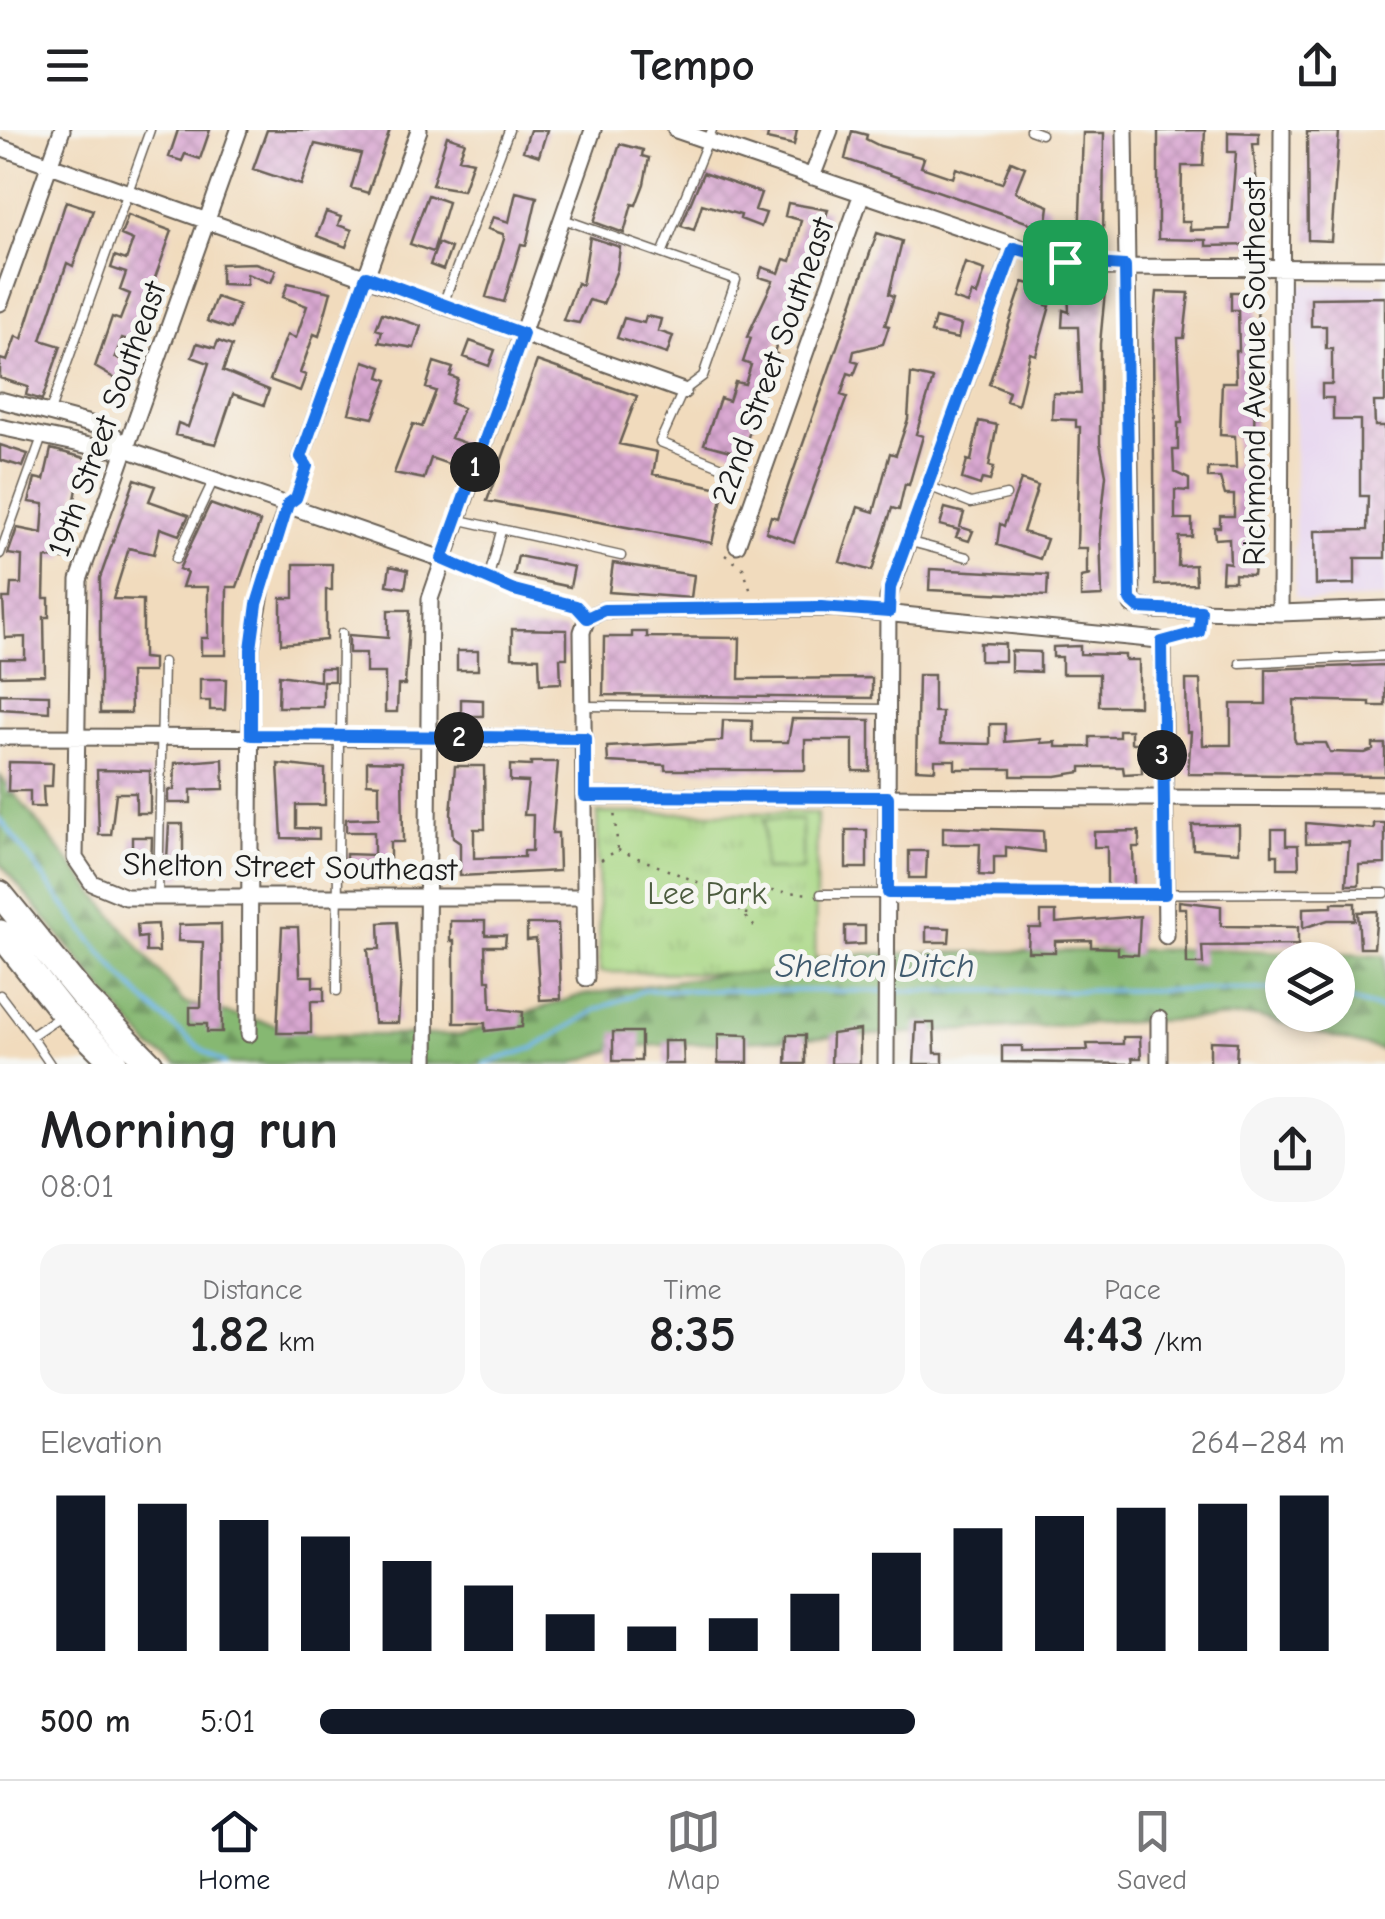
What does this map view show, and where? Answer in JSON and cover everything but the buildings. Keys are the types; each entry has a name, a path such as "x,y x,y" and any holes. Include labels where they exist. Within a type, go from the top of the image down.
{"highway":[{"path":"0,894 82,996 150,1064"},
{"path":"0,933 64,1013 115,1064"}],"street":[{"path":"0,303 62,130"},
{"name":"19th Street Southeast","path":"73,735 79,580 239,130"},
{"path":"301,457 419,130"},
{"path":"426,1056 430,598 593,130"},
{"path":"676,130 710,136 861,196 1065,262 1385,268"},
{"name":"22nd Street Southeast","path":"812,178 830,130"},
{"path":"1125,130 1132,605 1280,613 1385,609"},
{"name":"Richmond Avenue Southeast","path":"1280,613 1282,130"},
{"path":"0,148 683,391"},
{"name":"22nd Street Southeast","path":"736,545 861,196"},
{"path":"886,1064 890,588 1014,248"},
{"path":"0,400 109,429 126,449"},
{"path":"0,427 126,449 442,559"},
{"path":"249,1034 251,649 257,604 288,504"},
{"path":"586,978 582,632 587,618 604,610 752,608 889,612 1162,642 1166,936"},
{"name":"Shelton Street Southeast","path":"73,735 73,842 82,873 108,892 158,897 584,897"},
{"path":"0,737 585,738"},
{"path":"585,796 1385,799"},
{"path":"1159,1019 1159,1064"}],"lane":[{"path":"49,414 150,130"},
{"path":"443,304 509,130"},
{"path":"1030,130 1040,134"},
{"path":"662,254 710,136"},
{"path":"563,220 736,280 703,376 683,391 660,442 740,474"},
{"path":"0,554 42,437"},
{"path":"176,559 214,479"},
{"path":"928,486 971,502 1006,494"},
{"path":"456,520 621,556"},
{"path":"488,580 501,531"},
{"path":"907,541 967,556"},
{"path":"442,559 488,580 576,606 587,618"},
{"path":"337,991 342,633"},
{"path":"1240,663 1385,656"},
{"path":"158,897 163,662"},
{"path":"584,706 890,709"},
{"path":"821,894 1385,893"},
{"path":"0,995 50,1064"},
{"path":"31,1036 64,1013"}],"path":[{"path":"288,504 296,498 307,466 301,457"},
{"path":"736,545 726,545 724,550 751,582 752,608"},
{"path":"1162,642 1199,632 1201,611"},
{"path":"614,812 618,850"},
{"path":"595,864 618,850"},
{"path":"618,850 729,896 754,926"},
{"path":"729,896 748,892 821,894"},
{"path":"746,917 748,892"}],"shaded area":[{"path":"1295,284 1385,284 1385,598 1305,601 1295,596"}],"green space":[{"path":"0,776 184,1003 318,1035 461,1035 578,996 849,954 1265,951 1265,1018 622,1047 570,1064 178,1064 151,1048 0,863"},
{"name":"Lee Park","path":"597,813 817,813 815,974 600,972"},
{"path":"764,820 802,820 802,870 764,870"},
{"path":"1355,955 1385,956 1385,1051 1315,1032 1355,1032"}],"waterway":[{"name":"Shelton Ditch","path":"0,819 75,920 129,984 191,1041 225,1064"},
{"name":"Shelton Ditch","path":"484,1064 534,1048 596,1010 645,990 883,991"},
{"name":"Shelton Ditch","path":"892,991 1265,990"},
{"name":"Shelton Ditch","path":"1355,1002 1385,1010"}],"route":[{"path":"1014,248 1065,262 1094,267 1125,266 1130,600 1139,608 1201,611 1199,632 1162,642 1165,894 888,893 888,797 585,796 585,738 251,735 251,649 266,565 288,504 296,498 307,466 301,457 366,276 523,334 442,559 514,590 576,606 587,618 604,610 821,607 889,612 890,588 1014,248"}]}
